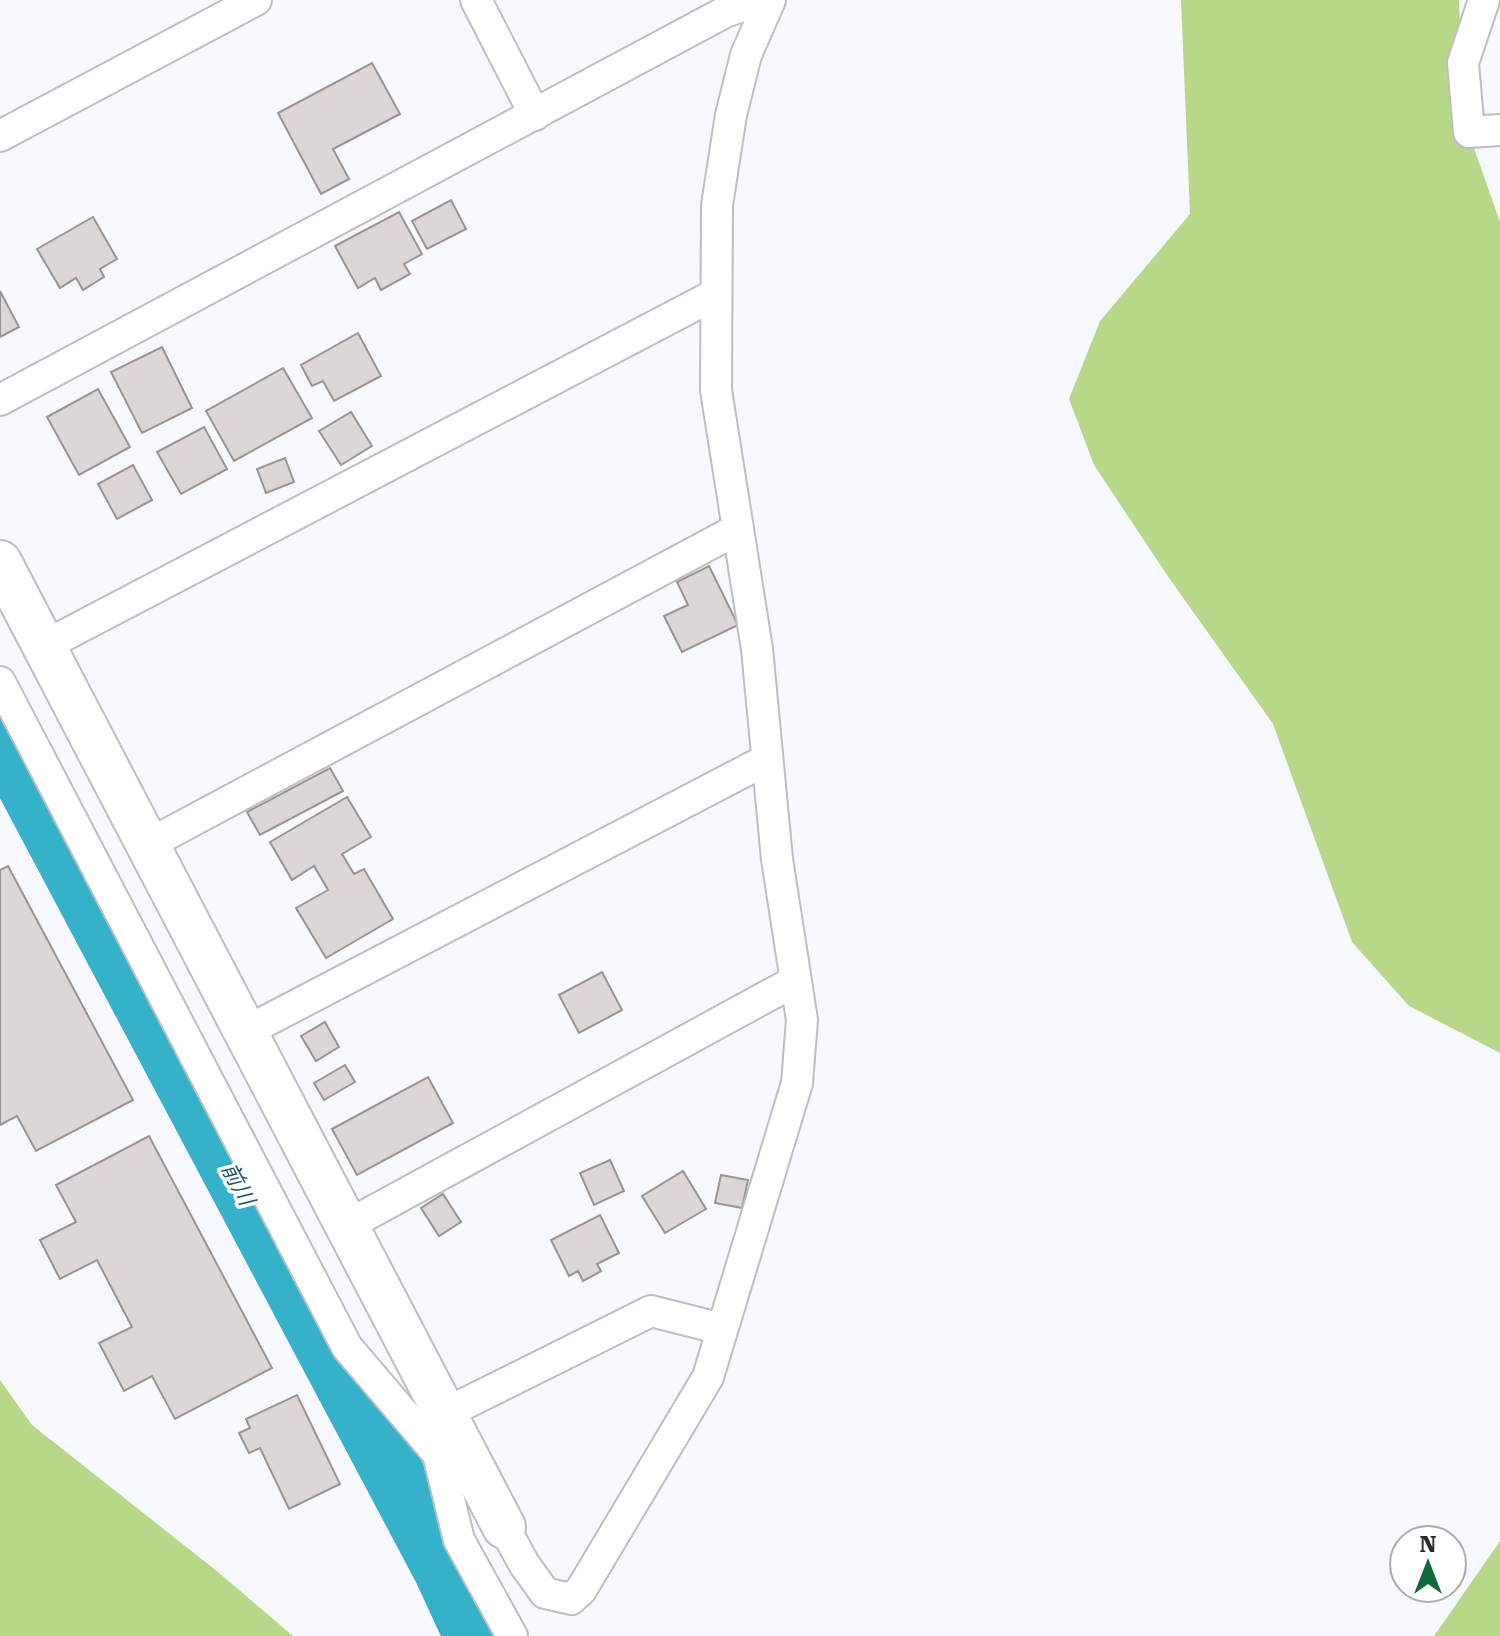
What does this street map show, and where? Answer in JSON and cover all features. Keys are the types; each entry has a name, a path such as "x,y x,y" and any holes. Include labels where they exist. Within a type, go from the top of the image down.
{"street":[{"path":"0,136 256,0"},
{"path":"476,0 535,115"},
{"path":"0,400 725,12 760,0"},
{"path":"0,562 346,1226 448,1438 524,1564 545,1593 571,1599 581,1590 708,1377 797,1083 802,1020 777,859 757,649 716,390 717,205 731,115 746,55 770,0"},
{"path":"1484,0 1463,63 1469,132 1500,130"},
{"path":"44,646 716,294"},
{"path":"147,845 738,529"},
{"path":"0,682 347,1347 448,1438 459,1540 512,1636"},
{"path":"245,1032 766,760"},
{"path":"346,1226 795,981"},
{"path":"448,1438 651,1311 722,1329"}],"green space":[{"path":"1181,0 1459,0 1463,117 1500,222 1500,1053 1409,1006 1352,942 1273,724 1169,578 1094,465 1069,399 1100,321 1190,214"},
{"path":"0,1380 32,1425 218,1572 293,1636 0,1636"},
{"path":"1500,1541 1500,1636 1434,1636 1456,1604 1468,1604 1468,1587"}],"building":[{"path":"372,63 400,114 333,149 349,179 321,194 278,113"},
{"path":"451,200 466,229 427,249 412,221"},
{"path":"399,212 422,254 404,264 410,274 381,290 375,278 358,288 335,246"},
{"path":"93,217 117,259 100,269 104,277 83,290 76,278 60,288 37,249"},
{"path":"0,291 19,327 0,337"},
{"path":"358,333 381,376 334,401 323,381 312,386 301,365"},
{"path":"162,347 192,408 142,433 111,372"},
{"path":"283,368 312,418 234,461 206,411"},
{"path":"98,389 130,447 79,475 47,417"},
{"path":"351,412 372,446 341,465 319,431"},
{"path":"204,427 227,469 181,494 157,452"},
{"path":"285,458 294,482 266,493 257,469"},
{"path":"133,465 152,500 117,519 98,484"},
{"path":"709,566 738,625 682,652 664,616 688,605 677,582"},
{"path":"330,768 343,791 260,835 247,812"},
{"path":"347,797 371,837 342,854 354,874 364,869 393,919 326,958 296,908 328,890 314,866 292,880 270,842"},
{"path":"8,866 133,1100 36,1151 17,1116 0,1125 0,870"},
{"path":"602,972 622,1010 579,1033 559,995"},
{"path":"325,1022 339,1047 316,1061 301,1036"},
{"path":"345,1065 355,1082 324,1100 314,1083"},
{"path":"428,1077 453,1123 357,1175 332,1129"},
{"path":"149,1136 272,1368 175,1419 152,1376 124,1391 99,1343 132,1327 97,1260 60,1279 40,1240 76,1222 56,1185"},
{"path":"610,1160 624,1191 594,1205 580,1173"},
{"path":"683,1171 706,1209 665,1233 642,1196"},
{"path":"721,1175 748,1180 742,1208 715,1203"},
{"path":"443,1194 461,1222 439,1236 421,1208"},
{"path":"600,1215 619,1253 597,1264 601,1271 583,1281 578,1271 569,1276 551,1240"},
{"path":"297,1395 340,1484 289,1509 260,1448 249,1453 239,1433 250,1428 246,1419"}],"waterway":[{"name":"前川","path":"0,732 444,1569 475,1636"}]}
